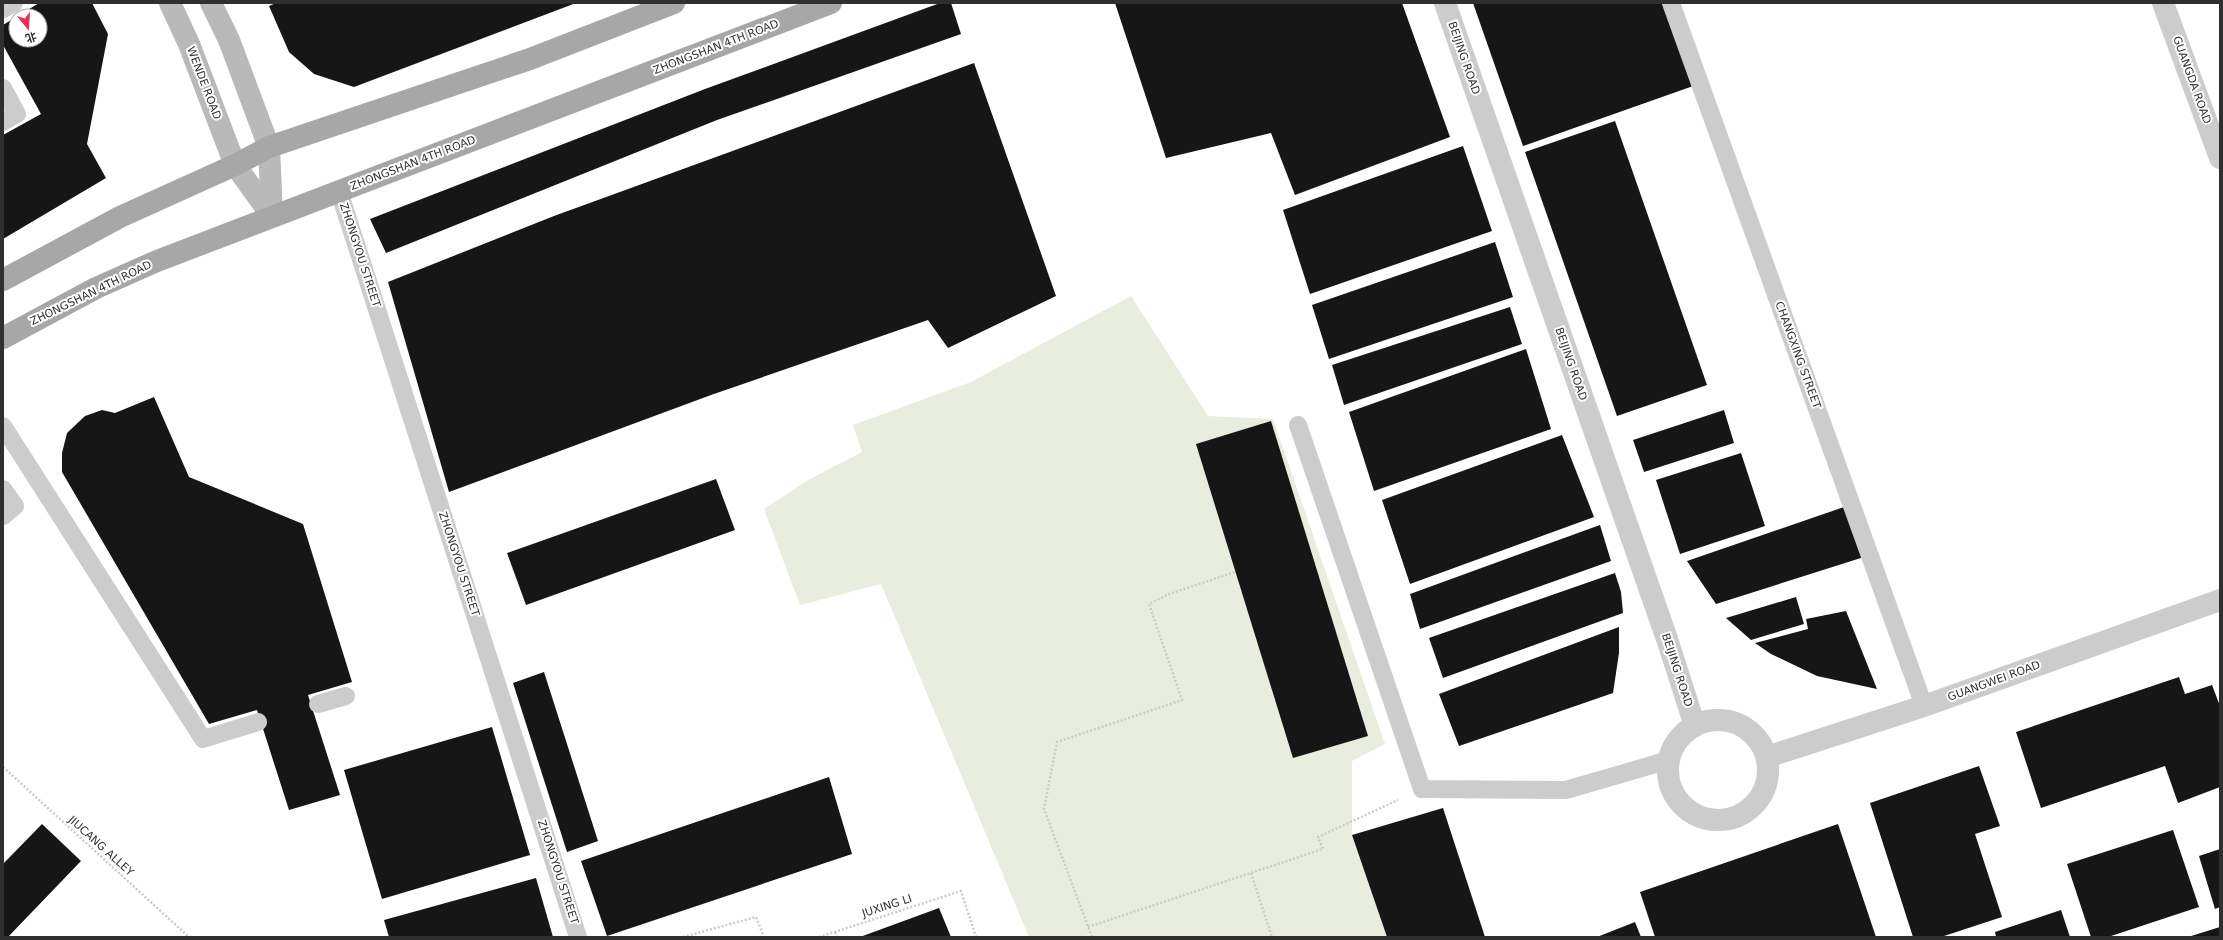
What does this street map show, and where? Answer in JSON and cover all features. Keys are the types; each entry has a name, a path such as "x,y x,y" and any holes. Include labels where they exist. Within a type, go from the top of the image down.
{"main road":[{"name":"WENDE ROAD","path":"170,3 189,44 235,165 272,216"},
{"path":"211,3 229,40 269,147 272,216"},
{"path":"3,280 120,216 235,165 269,147 523,62 674,3"},
{"name":"ZHONGSHAN 4TH ROAD","path":"3,338 96,288 157,261 831,3"}],"street":[{"name":"BEIJING ROAD","path":"1445,3 1667,639 1695,726"},
{"name":"GUANGDA ROAD","path":"2163,3 2220,158"},
{"name":"GUANGWEI ROAD","path":"1767,758 1924,706 2220,600"},
{"path":"1724,720 1739,724 1751,732 1761,744 1767,758 1768,773 1765,787 1758,800 1747,811 1734,817 1719,820 1705,818 1691,812 1680,802 1672,789 1668,775 1669,760 1674,746 1683,734 1695,726 1710,721 1724,720"}],"lane":[{"path":"3,9 14,3"},
{"name":"CHANGXING STREET","path":"1671,3 1924,706"},
{"path":"3,88 17,114 3,122"},
{"name":"ZHONGYOU STREET","path":"339,191 578,937"},
{"path":"1298,425 1422,789 1566,790 1669,760"},
{"path":"3,426 203,740 258,722"},
{"path":"3,489 15,506 3,516"},
{"path":"318,704 346,696"}],"path":[{"path":"1092,937 1044,809 1056,742 1182,700 1149,604 1169,594 1235,572"},
{"name":"JIUCANG ALLEY","path":"3,767 189,937"},
{"path":"1088,927 1323,849 1318,836 1422,789"},
{"path":"1251,873 1272,937"},
{"name":"JUXING LI","path":"819,937 961,891 976,937"},
{"path":"683,937 756,917 764,937"},
{"path":"835,932 837,937"}],"green space":[{"path":"1131,296 1208,416 1273,419 1385,744 1352,761 1352,835 1387,937 1029,937 881,584 800,605 764,509 808,480 862,452 853,425 971,382"}],"building":[{"path":"39,3 92,3 108,34 87,144 106,178 3,239 3,135 41,114 3,45 3,25 8,22 8,48 48,48 48,8 31,8"},
{"path":"276,3 576,3 354,87 314,74 289,52 269,6"},
{"path":"940,3 951,3 961,34 717,120 386,253 370,219 705,89"},
{"path":"1115,3 1402,3 1450,137 1295,195 1271,133 1166,158"},
{"path":"1473,3 1665,3 1696,85 1523,146"},
{"path":"974,63 1056,296 948,348 928,320 711,395 449,492 388,282 554,216"},
{"path":"1615,121 1707,385 1617,416 1525,152"},
{"path":"1463,146 1492,231 1310,294 1283,210"},
{"path":"1495,242 1513,297 1329,359 1312,305"},
{"path":"1510,307 1522,344 1344,405 1332,365"},
{"path":"1526,349 1551,429 1374,491 1349,412"},
{"path":"154,397 189,477 303,524 352,682 308,695 340,795 289,810 257,710 209,724 62,472 62,453 67,433 85,416 102,410 115,413"},
{"path":"1724,410 1734,443 1644,472 1633,440"},
{"path":"1271,421 1368,736 1293,758 1196,444"},
{"path":"1562,435 1594,517 1410,584 1382,500"},
{"path":"1741,453 1765,526 1680,554 1656,480"},
{"path":"716,479 735,530 526,605 507,553"},
{"path":"1844,507 1864,557 1716,604 1687,561"},
{"path":"1600,525 1611,561 1420,629 1410,594"},
{"path":"1615,573 1621,592 1623,613 1443,678 1429,638"},
{"path":"1796,597 1804,624 1751,640 1726,618"},
{"path":"1846,611 1877,689 1817,676 1771,654 1755,643 1808,629 1806,619"},
{"path":"1619,627 1619,653 1613,693 1459,746 1439,694"},
{"path":"544,672 598,841 567,852 513,683"},
{"path":"2179,677 2185,694 2212,685 2220,706 2220,787 2178,803 2165,766 2041,808 2016,732"},
{"path":"492,727 530,855 382,899 344,770"},
{"path":"1979,766 2000,826 1975,834 2002,917 1941,937 1913,937 1870,803"},
{"path":"829,777 852,854 607,936 581,861"},
{"path":"1443,808 1485,937 1387,937 1352,835"},
{"path":"42,824 81,861 8,937 3,937 3,864"},
{"path":"1838,824 1876,937 1655,937 1640,892"},
{"path":"2173,830 2199,907 2108,937 2091,937 2067,864"},
{"path":"2220,849 2220,907 2215,909 2199,856"},
{"path":"536,878 553,937 389,937 384,920"},
{"path":"939,908 951,937 860,937"},
{"path":"2061,910 2070,937 1996,937 1995,932"},
{"path":"1635,922 1641,937 1597,937"},
{"path":"2220,927 2220,937 2188,937"}]}
